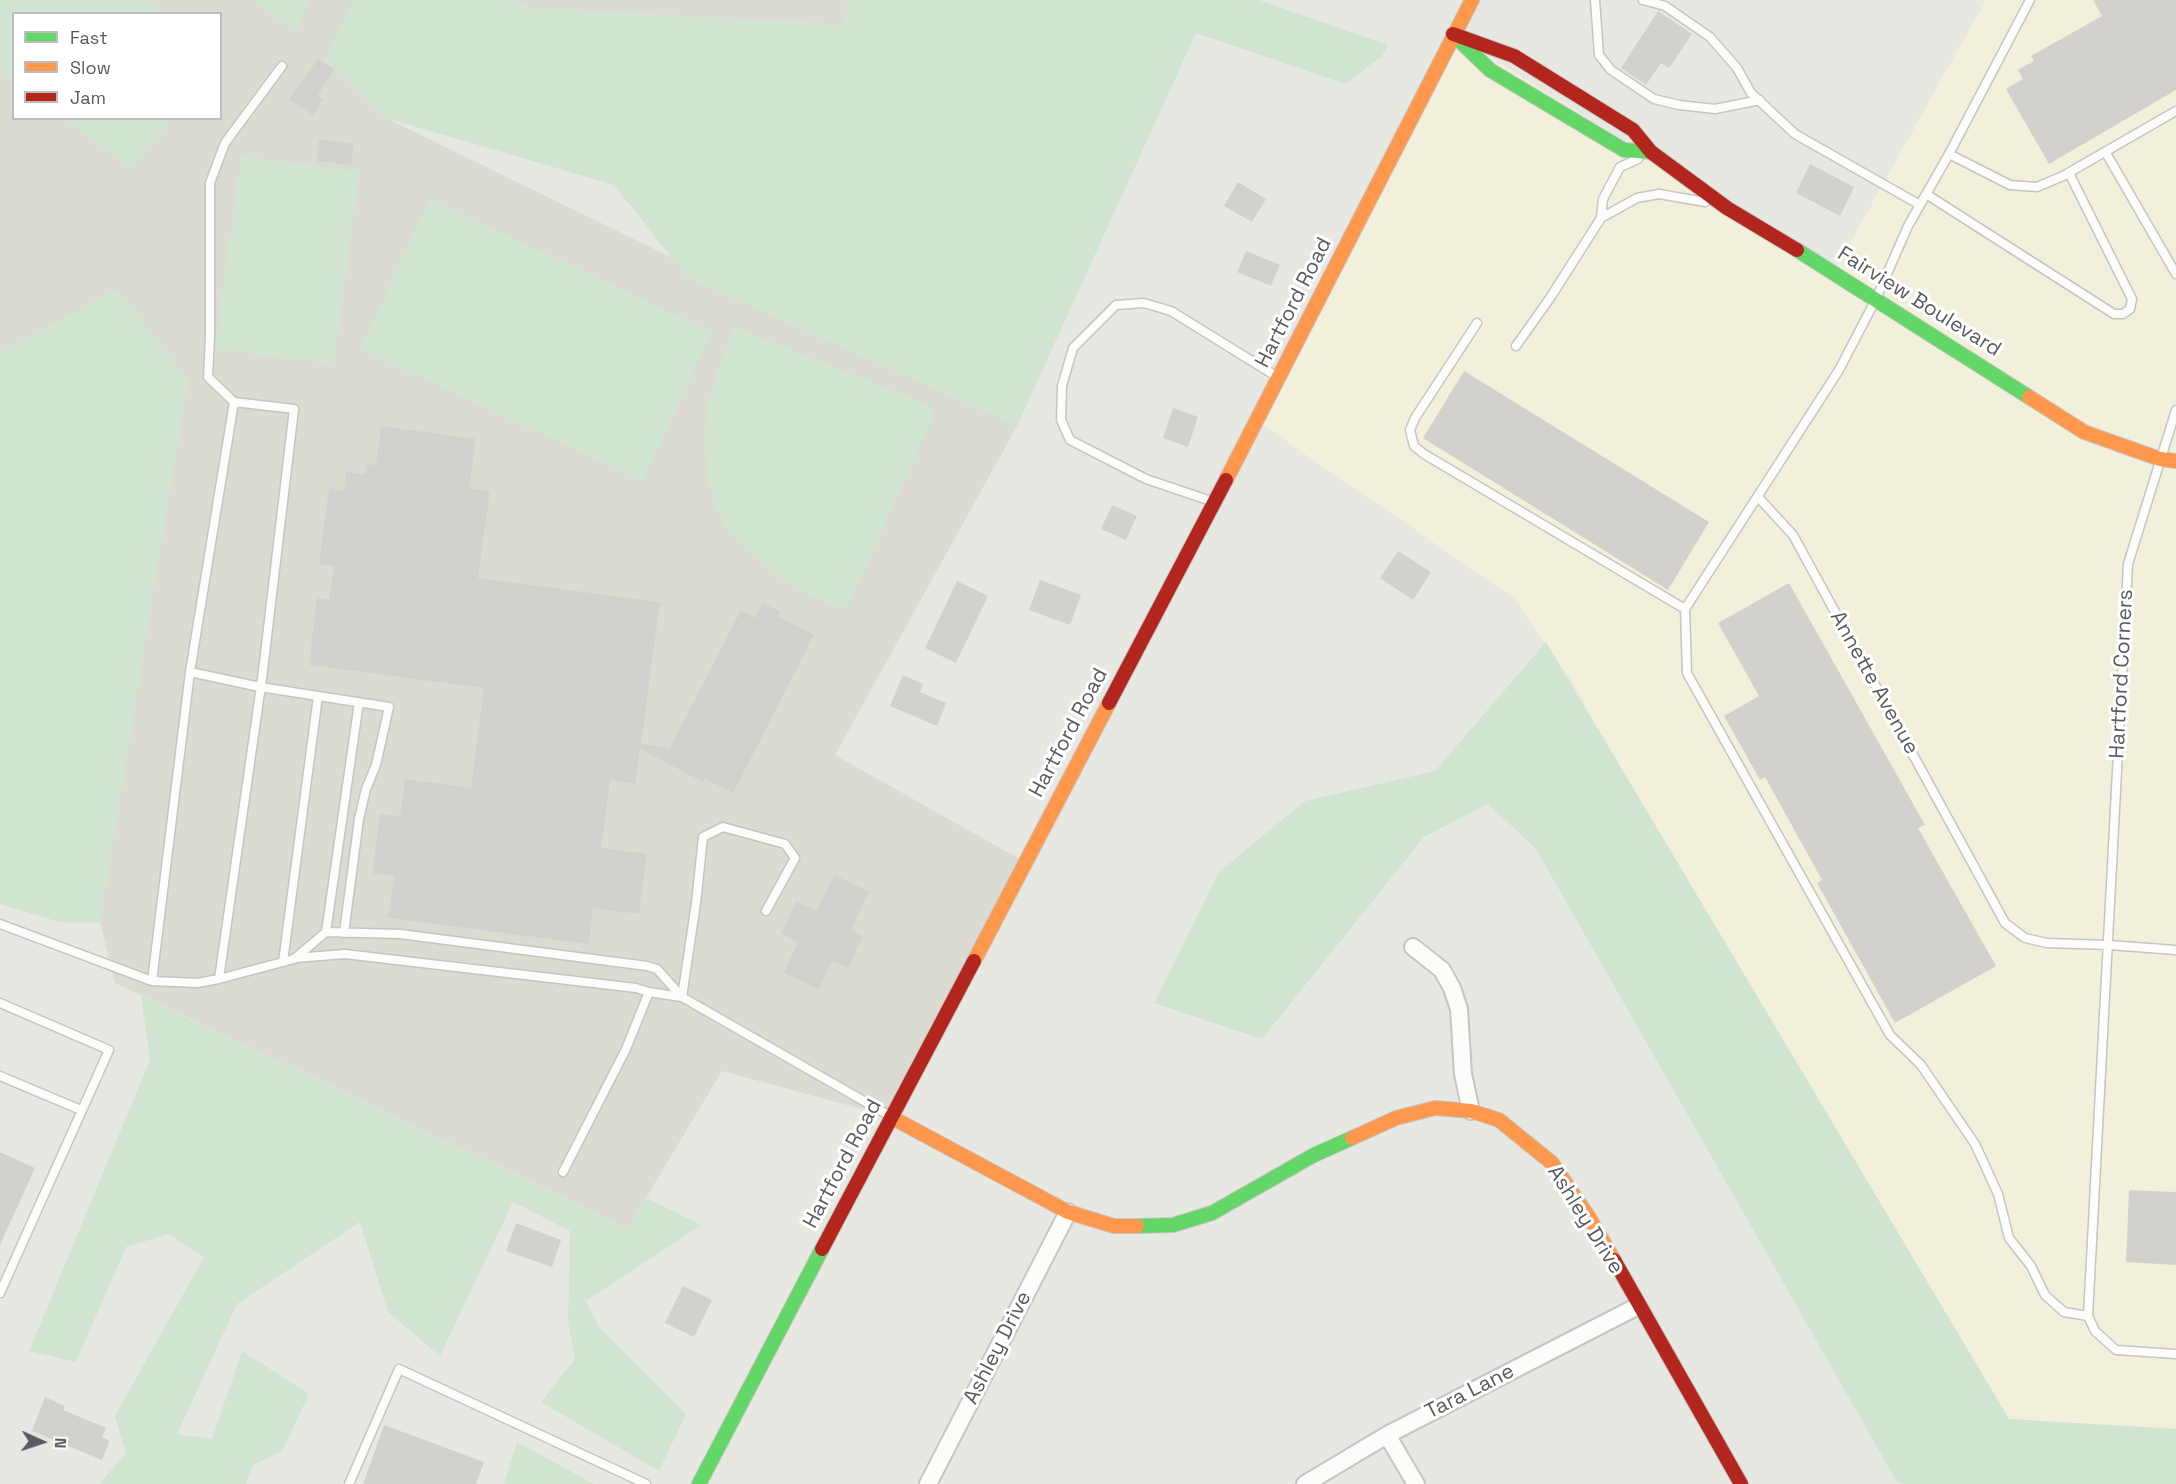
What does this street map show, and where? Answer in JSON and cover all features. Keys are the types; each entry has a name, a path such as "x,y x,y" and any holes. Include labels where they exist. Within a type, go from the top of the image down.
{"street":[{"name":"Hartford Road","path":"699,1484 1215,502 1472,0"},
{"name":"Fairview Boulevard","path":"1454,34 1490,70 1624,150 1651,152"},
{"name":"Fairview Boulevard","path":"1454,34 1514,56 1633,130 1651,152 1727,208 1876,299 2084,432 2160,459 2176,461"},
{"path":"1413,947 1442,970 1452,988 1459,1009 1463,1074 1471,1111"},
{"name":"Ashley Drive","path":"891,1117 1068,1212 1114,1226 1173,1226 1212,1213 1314,1155 1396,1118 1435,1108 1471,1111 1499,1120 1552,1163 1590,1219 1740,1484"},
{"name":"Ashley Drive","path":"928,1484 1068,1212"},
{"name":"Tara Lane","path":"1305,1484 1387,1435 1638,1306"},
{"path":"1387,1435 1416,1484"}],"lane":[{"path":"1595,0 1599,55 1611,70 1654,99 1679,105 1715,109 1760,100"},
{"path":"1643,0 1665,6 1710,37 1737,68 1751,93 1796,134 1920,205"},
{"path":"2030,0 1949,154 1908,226 1876,299 1839,370 1685,609 1687,674 1890,1035 1921,1065 1975,1144 1998,1194 2009,1238 2031,1266 2045,1295 2064,1312 2088,1316 2095,1331 2116,1350 2176,1354"},
{"path":"219,979 260,687 294,409 234,402 208,377 210,183 225,144 282,66"},
{"path":"1949,154 2010,185 2037,187 2106,153 2176,111"},
{"path":"1516,346 1601,218 1603,199 1620,167 1651,152"},
{"path":"2106,153 2176,273"},
{"path":"1926,194 2114,314 2123,314 2130,309 2132,299 2069,173"},
{"path":"1601,218 1637,198 1659,194 1683,197 1727,208"},
{"path":"1215,502 1146,479 1070,441 1061,420 1062,386 1073,348 1116,305 1144,303 1171,311 1279,378"},
{"path":"1477,323 1415,418 1410,430 1414,446 1685,609"},
{"path":"152,981 190,672 234,402"},
{"name":"Hartford Corners","path":"2088,1316 2128,564 2176,410"},
{"name":"Annette Avenue","path":"1758,497 1793,535 2005,923 2025,938 2047,943 2176,950"},
{"path":"190,672 260,687 389,706 376,765 366,789 359,819 344,933"},
{"path":"283,962 318,696"},
{"path":"326,932 358,702"},
{"path":"681,997 696,903 703,837 723,827 785,844 795,858 766,911"},
{"path":"0,924 152,981 196,983 219,979 294,958 345,954 636,988 681,997"},
{"path":"294,958 326,932 400,934 647,966 657,969 681,997 891,1117"},
{"path":"563,1172 626,1049 649,992"},
{"path":"0,1003 109,1050 0,1293"},
{"path":"0,1076 81,1110"},
{"path":"349,1484 399,1369 646,1484"}],"shaded area":[{"path":"0,0 254,0 295,32 309,0 354,0 325,59 386,118 1017,426 835,755 1025,862 891,1117 722,1071 628,1228 115,983 100,922 0,353"},
{"path":"511,0 848,0 846,25 530,8"},
{"path":"1986,0 2176,0 2176,1429 2009,1419 1573,683 1513,597 1257,421 1453,34 1834,272"}],"green space":[{"path":"0,0 150,0 164,12 12,12 12,81 0,72"},
{"path":"254,0 309,0 295,33"},
{"path":"354,0 511,0 530,8 846,25 848,0 1259,0 1388,45 1382,56 1345,84 1196,33 1017,426 688,278 614,185 386,118 325,59"},
{"path":"65,120 172,120 130,167"},
{"path":"241,156 359,172 334,364 215,349"},
{"path":"430,199 712,332 643,481 360,349"},
{"path":"117,289 188,379 100,923 59,922 0,904 0,353"},
{"path":"735,327 931,406 934,416 846,610 813,597 782,579 729,533 715,508 708,479 705,443 707,410 718,368"},
{"path":"1546,642 2009,1419 2176,1429 2176,1484 1904,1484 1897,1482 1536,849 1488,804 1424,837 1262,1039 1154,1003 1219,872 1305,801 1435,771"},
{"path":"141,996 628,1228 646,1198 701,1225 586,1301 599,1327 686,1414 659,1471 541,1402 575,1359 568,1322 570,1231 513,1202 440,1356 388,1312 360,1222 237,1304 177,1434 212,1439 242,1351 309,1394 282,1451 253,1465 246,1484 99,1484 126,1453 115,1416 204,1257 168,1234 126,1247 76,1362 29,1351 150,1060"},
{"path":"517,1442 594,1484 504,1484"}],"building":[{"path":"2093,0 2176,0 2176,90 2049,164 2006,89 2023,79 2018,70 2034,61 2031,56 2102,16"},
{"path":"1658,11 1692,34 1669,68 1661,63 1646,85 1621,68"},
{"path":"318,59 334,69 318,95 323,99 313,115 289,99"},
{"path":"319,139 354,144 351,165 316,161"},
{"path":"1810,164 1854,187 1840,216 1796,193"},
{"path":"1238,182 1266,199 1252,222 1224,206"},
{"path":"1246,251 1280,265 1271,286 1237,272"},
{"path":"1464,371 1709,522 1668,590 1423,438"},
{"path":"1173,408 1198,417 1188,447 1163,438"},
{"path":"381,426 476,439 469,488 490,491 478,578 660,602 641,744 670,748 741,610 755,618 763,603 780,612 778,616 814,635 733,793 705,779 703,782 640,749 635,784 610,780 601,848 647,854 639,914 593,908 589,944 388,918 394,876 372,873 380,814 400,817 405,779 471,788 484,688 309,665 317,598 329,600 334,566 319,564 329,488 344,491 346,472 365,474 366,464 376,465"},
{"path":"1112,505 1137,516 1126,540 1101,529"},
{"path":"1398,551 1431,572 1413,600 1380,578"},
{"path":"1040,580 1081,595 1070,625 1029,610"},
{"path":"957,581 988,596 956,663 925,648"},
{"path":"1789,583 1925,825 1918,828 1996,966 1895,1023 1817,883 1822,880 1765,777 1760,780 1724,716 1759,696 1718,623"},
{"path":"903,675 923,684 920,692 946,703 937,726 890,706"},
{"path":"834,875 869,891 851,930 863,936 848,968 832,961 819,989 784,973 798,942 781,934 796,901 817,911"},
{"path":"0,1152 35,1168 0,1245"},
{"path":"2129,1190 2176,1192 2176,1265 2126,1262"},
{"path":"516,1223 561,1240 552,1267 506,1251"},
{"path":"683,1286 712,1300 694,1337 665,1323"},
{"path":"45,1397 65,1406 63,1410 106,1428 102,1437 110,1441 102,1460 32,1431"},
{"path":"384,1425 484,1462 476,1484 363,1484"}],"traffic: fast":[{"path":"1459,40 1490,70 1624,150 1651,152"},
{"path":"1797,250 2029,397"},
{"path":"1137,1226 1173,1225 1212,1213 1314,1155 1352,1138"},
{"path":"699,1484 822,1249"}],"traffic: slow":[{"path":"1226,480 1472,0"},
{"path":"2029,397 2084,432 2160,459 2176,461"},
{"path":"974,961 1109,703"},
{"path":"1352,1138 1396,1118 1435,1108 1471,1111 1499,1120 1552,1163 1590,1219 1614,1260"},
{"path":"891,1117 1068,1212 1114,1226 1137,1226"}],"traffic: jam":[{"path":"1453,34 1514,56 1633,130 1651,152 1727,208 1797,250"},
{"path":"1109,703 1226,480"},
{"path":"822,1249 974,961"},
{"path":"1614,1260 1741,1484"}]}
